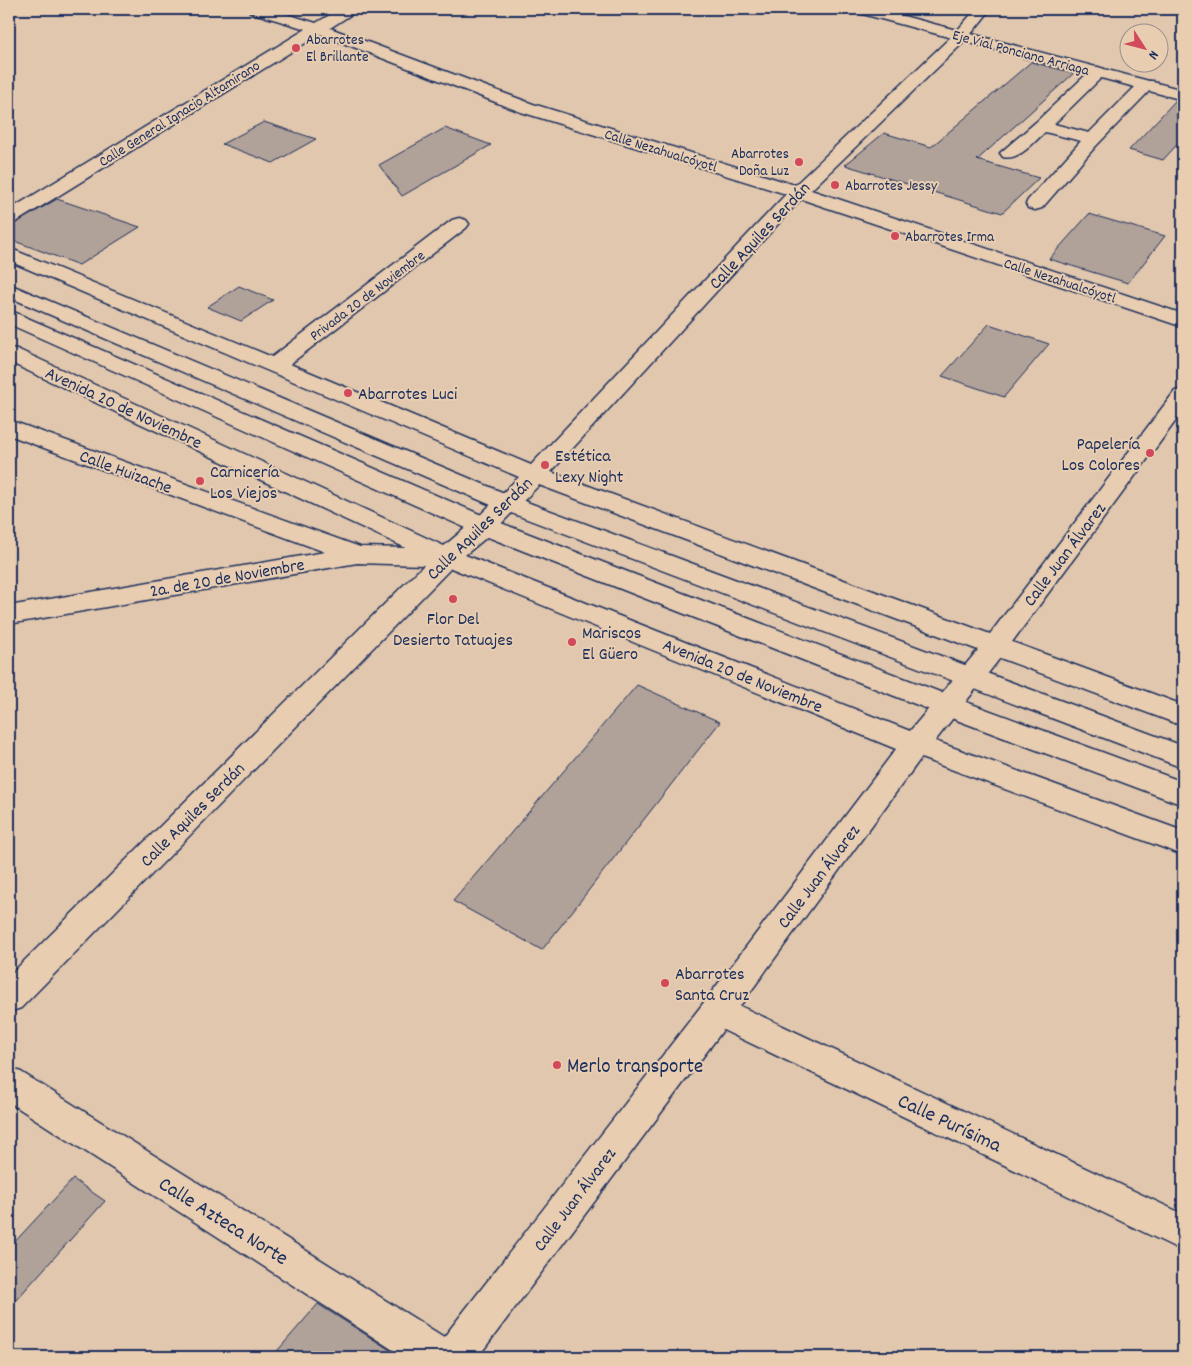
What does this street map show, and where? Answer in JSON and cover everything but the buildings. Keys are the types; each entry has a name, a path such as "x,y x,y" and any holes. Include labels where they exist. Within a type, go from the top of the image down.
{"street":[{"name":"Calle Nezahualcóyotl","path":"255,9 317,28 527,108 798,192 1183,321"},
{"name":"Calle General Ignacio Altamirano","path":"9,218 350,9"},
{"name":"Eje Vial Ponciano Arriaga","path":"860,9 966,30 1164,74"},
{"name":"Eje Vial Ponciano Arriaga","path":"915,9 966,30 1098,72 1183,95"},
{"name":"Calle Aquiles Serdán","path":"9,998 447,557 484,526 535,474 798,192 966,30 984,9"},
{"path":"1009,153 1042,126 1098,72"},
{"path":"1035,204 1093,139 1147,85"},
{"path":"1042,126 1093,139"},
{"name":"Privada 20 de Noviembre","path":"274,366 459,224"},
{"path":"9,254 535,474 1183,716"},
{"path":"9,290 506,503 1183,757"},
{"name":"Avenida 20 de Noviembre","path":"9,316 484,526 948,706 1183,794"},
{"name":"Avenida 20 de Noviembre","path":"9,354 447,557 915,745 1183,843"},
{"name":"Calle Juan Álvarez","path":"454,1357 717,1011 915,745 971,678 1183,396"},
{"name":"Calle Huizache","path":"9,428 295,534 357,555"},
{"name":"2a. de 20 de Noviembre","path":"9,615 357,555 447,557"},
{"name":"Calle Purísima","path":"717,1011 1183,1233"},
{"name":"Calle Azteca Norte","path":"9,1083 439,1357"}],"place":[{"name":"Abarrotes El Brillante","path":"296,48"},
{"name":"Abarrotes Doña Luz","path":"799,162"},
{"name":"Abarrotes Jessy","path":"835,185"},
{"name":"Abarrotes Irma","path":"895,236"},
{"name":"Abarrotes Luci","path":"348,393"},
{"name":"Papelería Los Colores","path":"1150,453"},
{"name":"Estética Lexy Night","path":"545,465"},
{"name":"Carnicería Los Viejos","path":"200,481"},
{"name":"Flor Del Desierto Tatuajes","path":"453,599"},
{"name":"Mariscos El Güero","path":"572,642"},
{"name":"Abarrotes Santa Cruz","path":"665,983"},
{"name":"Merlo transporte","path":"557,1065"}]}
